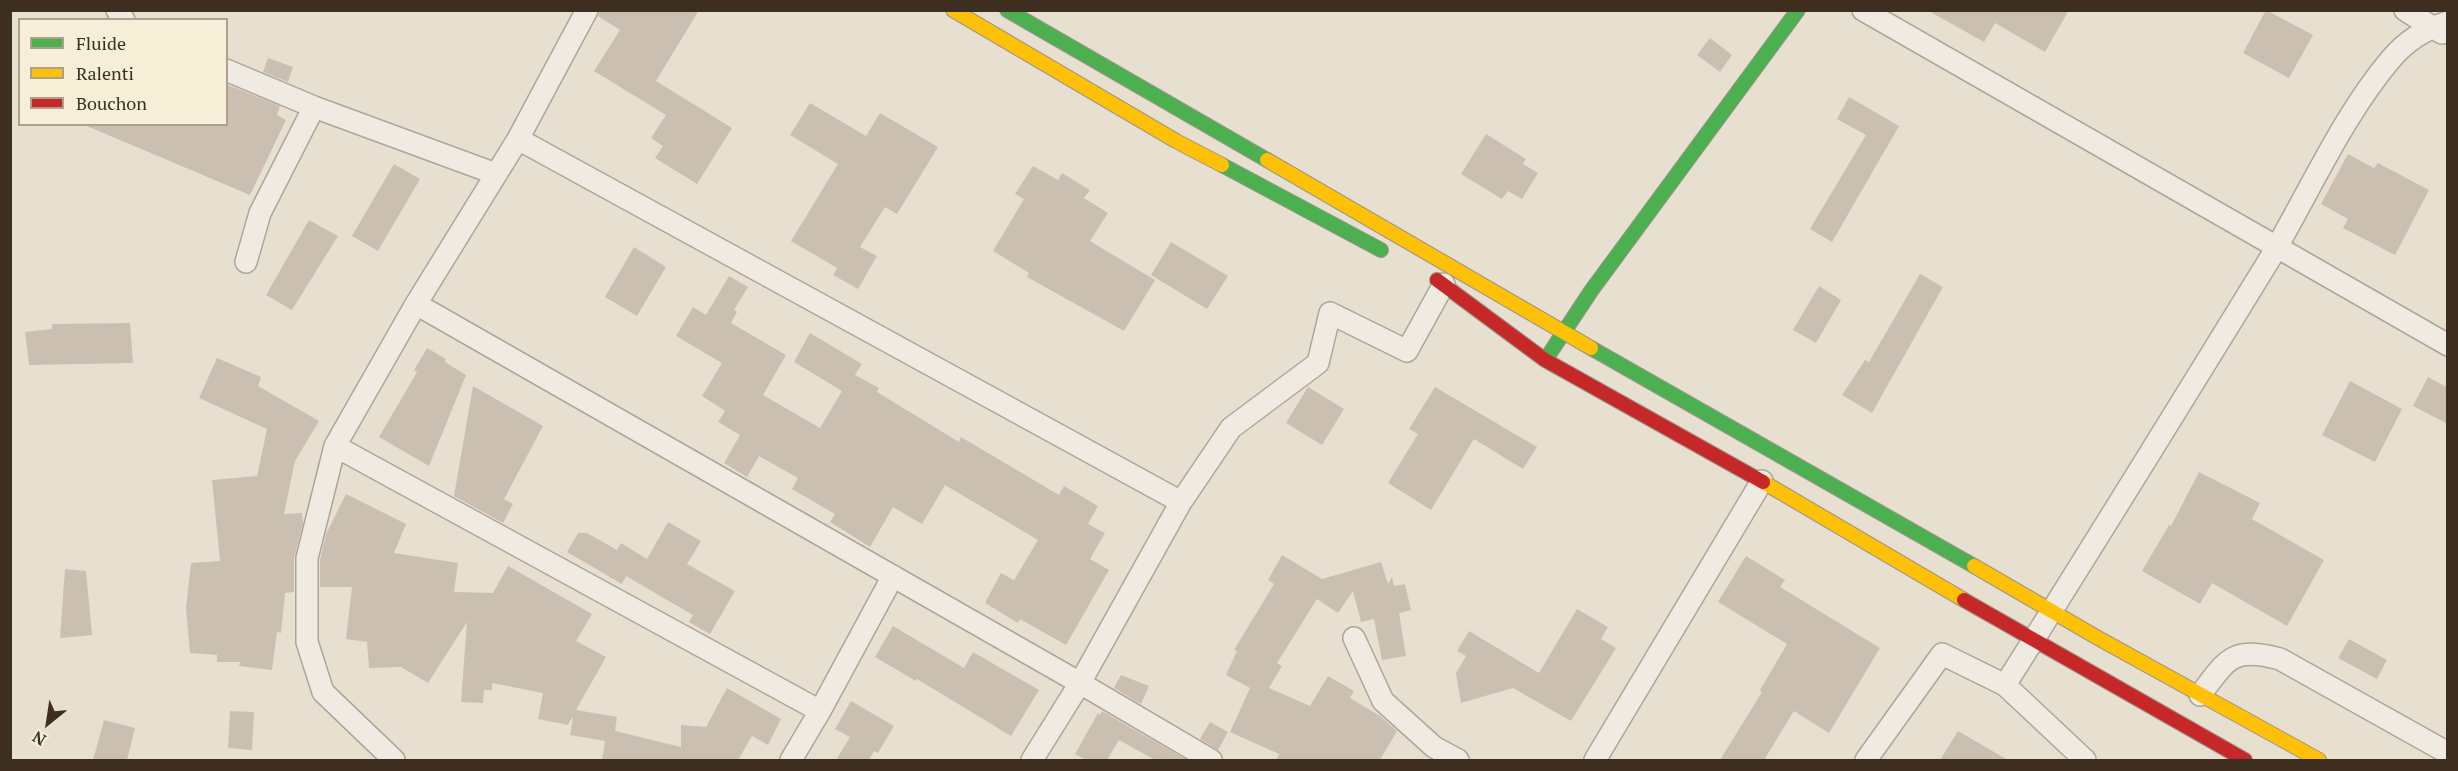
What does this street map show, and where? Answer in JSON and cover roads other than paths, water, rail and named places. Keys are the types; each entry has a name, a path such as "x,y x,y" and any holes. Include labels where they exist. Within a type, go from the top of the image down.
{"main road":[{"path":"953,10 1176,141 1392,256"},
{"path":"1545,360 1798,10"},
{"path":"1015,13 1564,332 2200,696 2319,760"},
{"path":"1423,273 1444,284 1545,360 1762,481 2033,641 2245,760"}],"street":[{"path":"394,760 323,692 307,642 307,558 335,446 416,304 518,139 587,10"},
{"path":"1863,10 2448,345"},
{"path":"2405,10 2443,28"},
{"path":"2005,685 2088,556 2277,247 2346,125 2375,80 2408,42 2443,28"},
{"path":"228,71 314,107 496,174"},
{"path":"246,262 260,213 314,107"},
{"path":"518,139 1181,502"},
{"path":"1032,760 1080,683 1181,502 1231,428 1318,363 1330,313 1407,351 1444,284"},
{"path":"416,304 1211,760"},
{"path":"335,446 820,711"},
{"path":"1595,760 1762,481"},
{"path":"791,760 893,576"},
{"path":"1354,638 1383,701 1434,747 1458,760"},
{"path":"2200,696 2226,661 2256,653 2280,659 2448,753"},
{"path":"1866,760 1942,654 2005,685 2085,760"}]}
